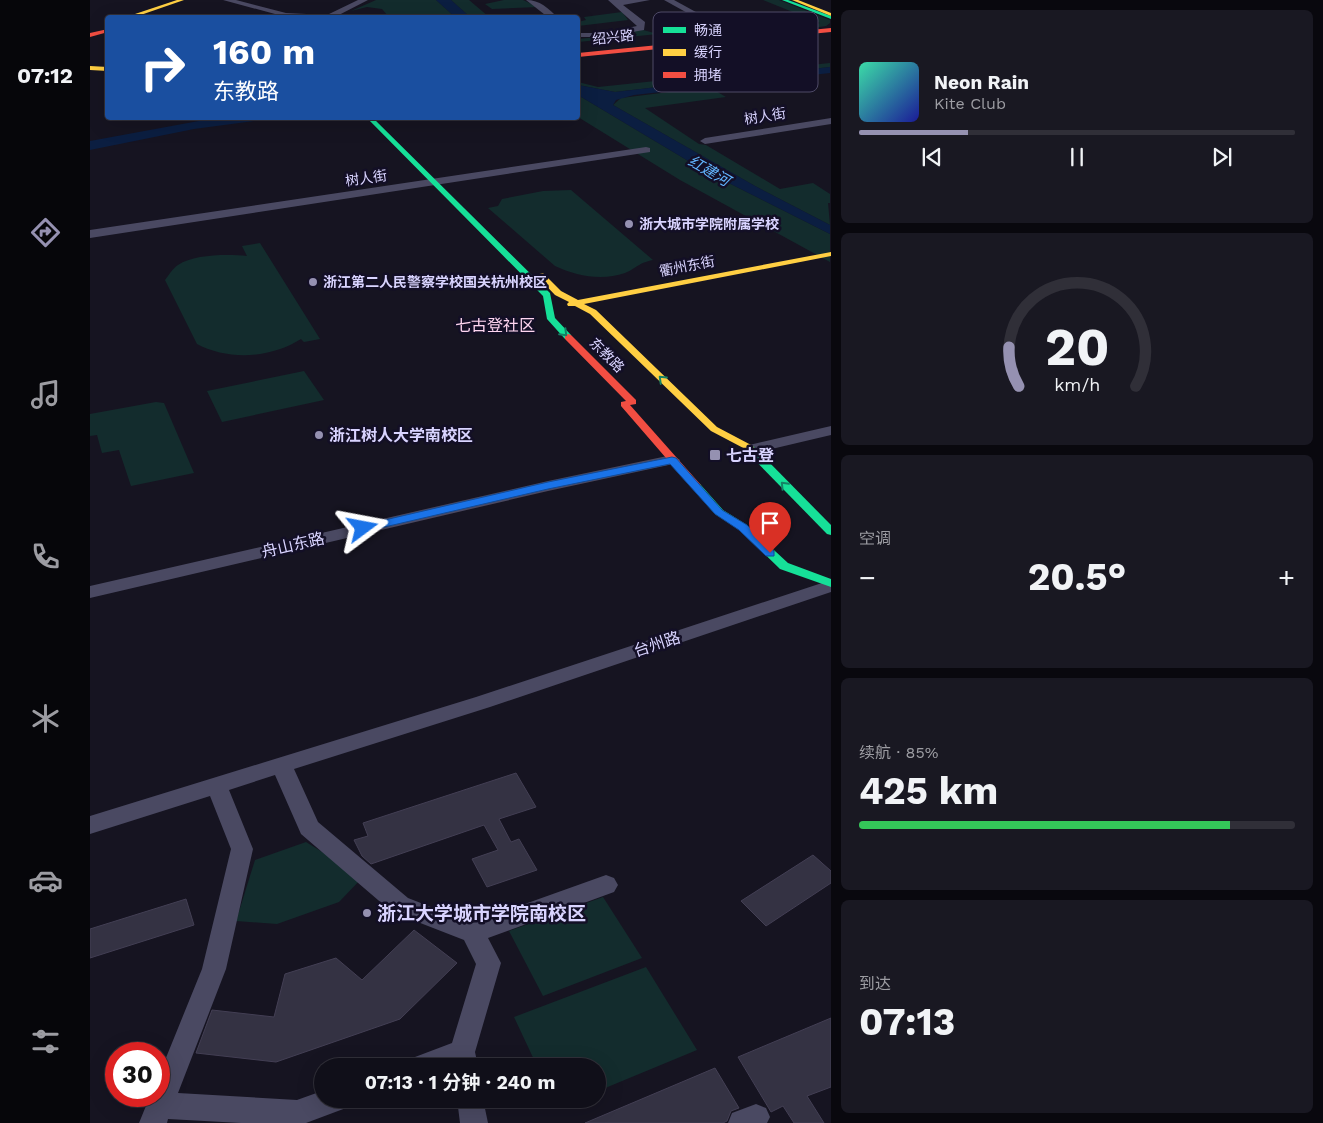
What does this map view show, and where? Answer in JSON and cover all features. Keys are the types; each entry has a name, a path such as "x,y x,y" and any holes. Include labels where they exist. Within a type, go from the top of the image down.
{"main road":[{"path":"784,0 830,16"},
{"path":"794,0 830,16"},
{"path":"804,0 830,11"},
{"path":"814,0 830,6"},
{"path":"136,15 186,1"},
{"path":"152,15 186,1"},
{"path":"90,28 105,24"},
{"path":"90,35 105,31"},
{"name":"绍兴路","path":"580,55 653,48"},
{"name":"绍兴路","path":"580,60 653,53"},
{"path":"90,68 105,69"},
{"path":"90,74 105,75"},
{"name":"东教路","path":"372,120 558,293 593,312 714,429 750,449 830,532"},
{"name":"东教路","path":"382,120 438,183 546,295 550,319 633,402 624,404 718,512 743,528 784,566 830,585"},
{"name":"衢州东街","path":"549,308 830,254"}],"street":[{"path":"226,0 286,15"},
{"path":"330,15 364,0"},
{"path":"530,0 540,5 551,15"},
{"path":"615,1 646,0"},
{"path":"668,0 690,12"},
{"path":"580,34 603,35 641,28 642,24 615,1"},
{"name":"树人街","path":"705,141 830,121"},
{"name":"树人街","path":"90,234 438,183 646,150"},
{"path":"750,449 830,430"},
{"name":"舟山东路","path":"90,592 548,486 672,460"},
{"name":"台州路","path":"90,825 484,702 830,585"},
{"path":"281,765 309,828 400,905 472,933 489,963 463,1058"},
{"path":"216,786 242,849 214,969 156,1114 297,1113 314,1107"},
{"path":"472,933 606,885"},
{"path":"472,1108 474,1123"}],"green space":[{"path":"376,0 436,0 453,15 387,15 382,9 367,7 351,11"},
{"path":"451,0 469,0 487,15 468,15"},
{"path":"504,0 523,0 538,7 492,9 485,4"},
{"path":"763,0 779,0 810,12 793,12"},
{"path":"622,12 628,20 580,26 580,22 586,20 584,17"},
{"path":"818,15 830,20 830,23 826,26 818,27 818,24 820,23 818,22"},
{"path":"643,30 653,33 653,34 580,42 580,39 625,34 637,35 634,31"},
{"path":"830,63 830,67 818,68 818,64"},
{"path":"653,81 653,88 615,92 580,85 580,82 598,87"},
{"path":"669,92 718,92 726,97 645,108 699,144 706,145 780,189 813,183 830,194 830,203 828,203 830,225 755,186 613,105 621,98"},
{"path":"580,96 705,171 830,234 830,262 680,180 580,118"},
{"path":"571,190 653,260 625,273 607,277 580,275 555,266 488,208 498,206 502,199 543,191"},
{"path":"260,243 320,339 304,342 301,339 277,350 250,355 223,353 197,344 165,280 174,268 185,261 211,256 247,256 242,246"},
{"path":"304,371 324,400 222,422 207,391"},
{"path":"156,402 164,403 194,473 131,486 119,450 102,453 97,435 90,436 90,414"},
{"path":"306,842 363,877 339,902 277,924 236,921 255,860"},
{"path":"603,897 642,958 543,996 509,931"},
{"path":"646,967 697,1050 606,1088 606,1058 533,1058 514,1017"}],"water":[{"path":"436,0 451,0 468,15 453,15"},
{"path":"830,67 830,73 818,74 818,68"},
{"name":"红建河","path":"580,85 615,92 653,88 653,92 661,92 634,95 616,100 613,105 755,186 830,225 830,234 705,171 580,96"},
{"path":"204,120 261,120 194,129 90,150 90,141"}],"building":[{"path":"516,773 536,807 499,819 511,842 519,839 537,870 487,887 472,859 498,850 484,825 371,864 362,856 354,840 368,836 363,823"},
{"path":"813,855 831,871 831,883 766,926 741,901"},
{"path":"186,899 194,925 90,958 90,929"},
{"path":"414,930 457,963 400,1019 276,1062 196,1053 212,1010 274,1017 285,974 336,958 362,980"},
{"path":"831,1018 831,1087 807,1096 824,1123 794,1123 783,1106 771,1112 738,1057"},
{"path":"715,1068 739,1108 731,1111 727,1121 723,1123 585,1123"}],"traffic: fast":[{"path":"784,0 815,12"},
{"path":"818,13 831,18"},
{"path":"372,120 547,295 551,319 568,337"},
{"path":"749,448 831,532"},
{"path":"696,486 719,512 743,527 784,566 831,583"}],"traffic: slow":[{"path":"134,15 182,0"},
{"path":"794,0 831,15"},
{"path":"90,68 105,69"},
{"path":"571,304 831,254"},
{"path":"540,275 558,293 593,312 714,429 749,448"}],"traffic: jam":[{"path":"818,31 831,30"},
{"path":"90,35 105,31"},
{"path":"580,55 653,48"},
{"path":"568,337 633,402 624,404 696,486"}],"place":[{"name":"浙大城市学院附属学校","path":"629,224"},
{"name":"浙江第二人民警察学校国关杭州校区","path":"313,282"},
{"name":"浙江树人大学南校区","path":"319,435"},
{"name":"七古登","path":"715,455"},
{"name":"浙江大学城市学院南校区","path":"367,913"}],"district":[{"name":"七古登社区","path":"495,325"}],"route":[{"path":"363,528 672,460 718,512 743,528 770,553"}]}
